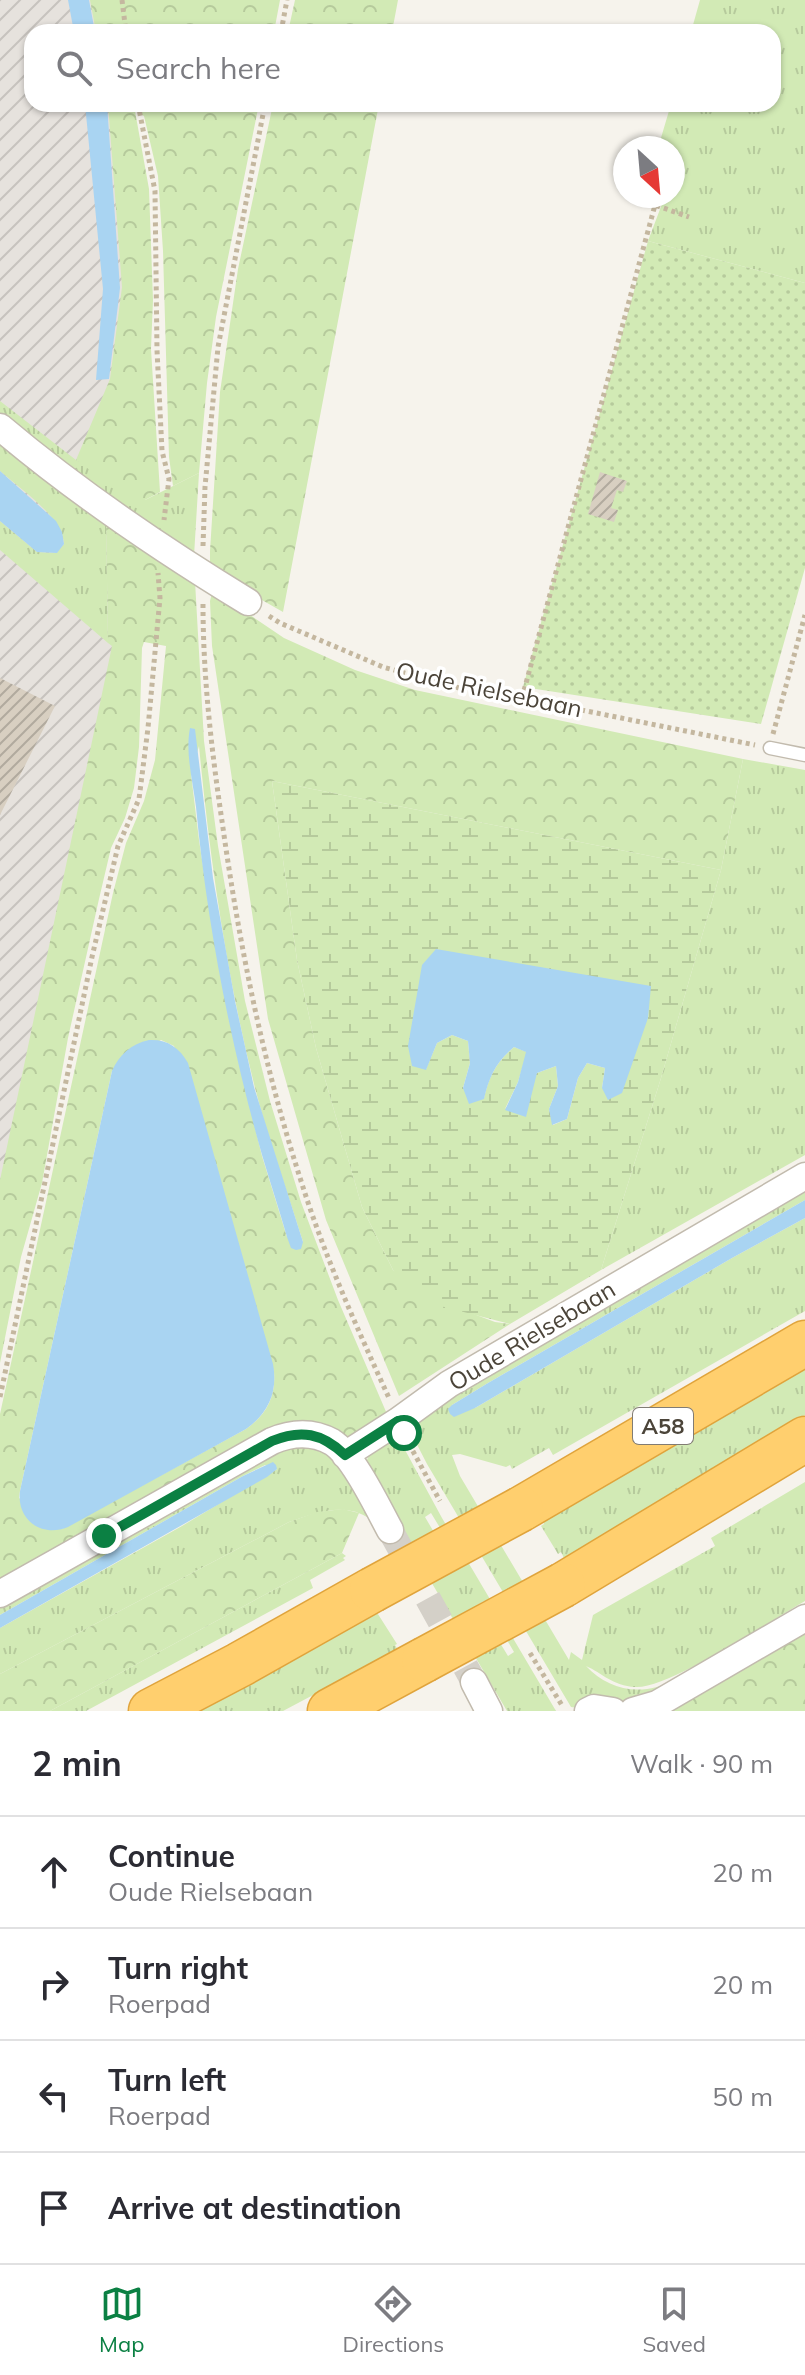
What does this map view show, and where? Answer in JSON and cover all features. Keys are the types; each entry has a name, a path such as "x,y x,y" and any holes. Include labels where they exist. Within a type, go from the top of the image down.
{"highway":[{"name":"A58","path":"151,1711 521,1509 805,1343"},
{"path":"330,1711 563,1585 805,1439"}],"street":[{"path":"0,427 94,502 248,602"},
{"name":"Oude Rielsebaan","path":"345,1455 449,1384 805,1176"},
{"path":"0,1594 288,1434 307,1434 332,1442 345,1455 390,1530"},
{"path":"633,1711 657,1704 805,1618"},
{"path":"474,1682 489,1711"},
{"path":"588,1711 594,1708 613,1711"}],"lane":[{"path":"770,748 805,755"}],"path":[{"path":"122,0 125,24"},
{"path":"282,24 287,0"},
{"path":"0,1397 118,846 139,799 160,598 158,545 169,479 162,451 157,350 155,191 140,112"},
{"path":"263,112 218,347 205,487 203,621 212,753 248,983 302,1185 398,1421 440,1501"},
{"path":"522,698 655,205 689,217"},
{"name":"Oude Rielsebaan","path":"248,602 280,623 383,667 470,691 522,698 770,748"},
{"path":"770,748 805,615"},
{"path":"530,1653 565,1711"}],"shaded area":[{"path":"0,0 102,0 108,24 24,24 24,112 116,112 139,443 119,767 0,1323"}],"green space":[{"path":"90,0 280,0 276,24 94,24"},
{"path":"295,0 398,0 394,24 290,24"},
{"path":"700,0 805,0 805,283 648,241 660,208 685,208 685,136 662,136 669,112 781,112 781,24 693,24"},
{"path":"109,112 135,112 149,189 153,300 151,349 160,492 145,500 130,499 76,460 110,379 122,287"},
{"path":"137,112 257,112 216,317 199,473 173,486 169,457 158,176 144,116"},
{"path":"271,112 377,112 283,612 216,574 210,565 220,392 238,269"},
{"path":"648,241 805,283 805,568 761,724 523,687"},
{"path":"0,401 76,460 145,500 199,473 194,556 191,557 0,416"},
{"path":"0,437 106,519 108,643 0,550 0,521 37,552 56,553 64,544 62,534 49,514 0,471"},
{"path":"106,519 195,581 204,741 218,846 245,1001 270,1101 301,1202 338,1300 387,1414 346,1440 314,1428 0,1586 0,1414 113,893 126,843 144,801 155,760 166,646 144,642 134,788 111,848 99,899 68,1038 42,1183 21,1257 0,1363 0,1180 112,646 108,643","holes":["199,746 214,874 235,1000 259,1104 303,1242 287,1237 262,1156 239,1063 214,938 199,840 191,774","161,1040 174,1046 274,1372 273,1389 264,1411 246,1429 62,1529 19,1498 20,1491 112,1071"]},
{"path":"212,593 219,594 284,638 355,670 415,690 743,759 721,870 272,781 297,960 316,1048 362,1207 393,1270 463,1310 510,1324 399,1396 326,1220 268,1019 212,646"},
{"path":"743,759 805,770 805,1155 601,1270 721,870"},
{"path":"272,781 721,870 601,1270 510,1324 429,1303 393,1270 362,1207 316,1048 297,960","holes":["436,949 648,1018 602,1088 605,1068 587,1063 578,1078 567,1119 553,1125 549,1109 558,1086 556,1066 537,1073 505,1109 518,1082 527,1052 514,1047 502,1058 488,1083 484,1098 463,1088 470,1063 468,1041 452,1035 437,1043 426,1069"]},
{"path":"805,1184 805,1200 452,1405 475,1408 805,1218 805,1311 553,1455 549,1448 512,1469 510,1465 506,1467 460,1454 452,1455 460,1476 569,1660 571,1652 582,1660 593,1615 715,1546 711,1538 805,1482 805,1601 694,1666 650,1685 635,1687 620,1684 586,1666 606,1682 621,1688 638,1690 656,1687 682,1676 805,1603 805,1611 631,1703 595,1702 578,1708 571,1707 427,1464 409,1429 411,1420"},
{"path":"805,1367 805,1415 564,1558 561,1552 558,1554 541,1526 544,1524 542,1518"},
{"path":"393,1437 398,1437 556,1711 507,1711 366,1471 370,1454","holes":["431,1513 462,1564 455,1568 425,1517","484,1601 514,1652 508,1656 477,1605"]},
{"path":"286,1443 334,1453 370,1519 350,1511 330,1510 289,1522 0,1674 0,1628 277,1469 265,1465 243,1476 0,1615 0,1603"},
{"path":"343,1509 359,1513 342,1553 50,1711 0,1711 0,1674 289,1522 317,1512"},
{"path":"342,1553 346,1556 343,1558 345,1560 310,1580 313,1588 86,1711 50,1711"},
{"path":"376,1611 398,1650 283,1711 190,1711"},
{"path":"805,1623 805,1711 652,1711"}],"water":[{"path":"68,0 89,0 94,24 72,24"},
{"path":"86,112 108,112 120,288 109,379 96,380 103,289"},
{"path":"0,471 56,521 64,544 57,553 37,552 0,521"},
{"path":"190,728 195,729 213,878 235,1001 254,1087 303,1242 301,1249 291,1248 287,1237 250,1112 230,1026 206,895 189,757"},
{"path":"436,949 651,986 648,1018 622,1093 608,1100 602,1088 605,1068 587,1063 578,1078 567,1119 552,1125 549,1109 558,1086 556,1066 537,1073 526,1117 505,1110 518,1082 526,1052 514,1047 494,1070 484,1099 469,1104 463,1088 470,1063 468,1041 452,1035 437,1043 426,1070 412,1066 408,1046 422,965"},
{"path":"149,1040 172,1045 188,1063 273,1364 273,1392 261,1416 246,1429 68,1527 49,1530 40,1528 27,1518 22,1510 20,1491 112,1071 126,1051"},
{"path":"805,1200 805,1218 475,1408 454,1417 450,1414 448,1409 452,1405 488,1383"},
{"path":"273,1462 277,1469 267,1477 0,1628 0,1615 243,1476"}],"building":[{"path":"600,472 627,481 623,492 617,490 611,508 618,510 614,522 588,514"},
{"path":"0,678 55,706 0,815"}],"tunnel":[{"path":"390,1530 474,1682"}],"route":[{"path":"104,1536 288,1434 307,1434 332,1442 345,1455 398,1421 404,1433"}]}
